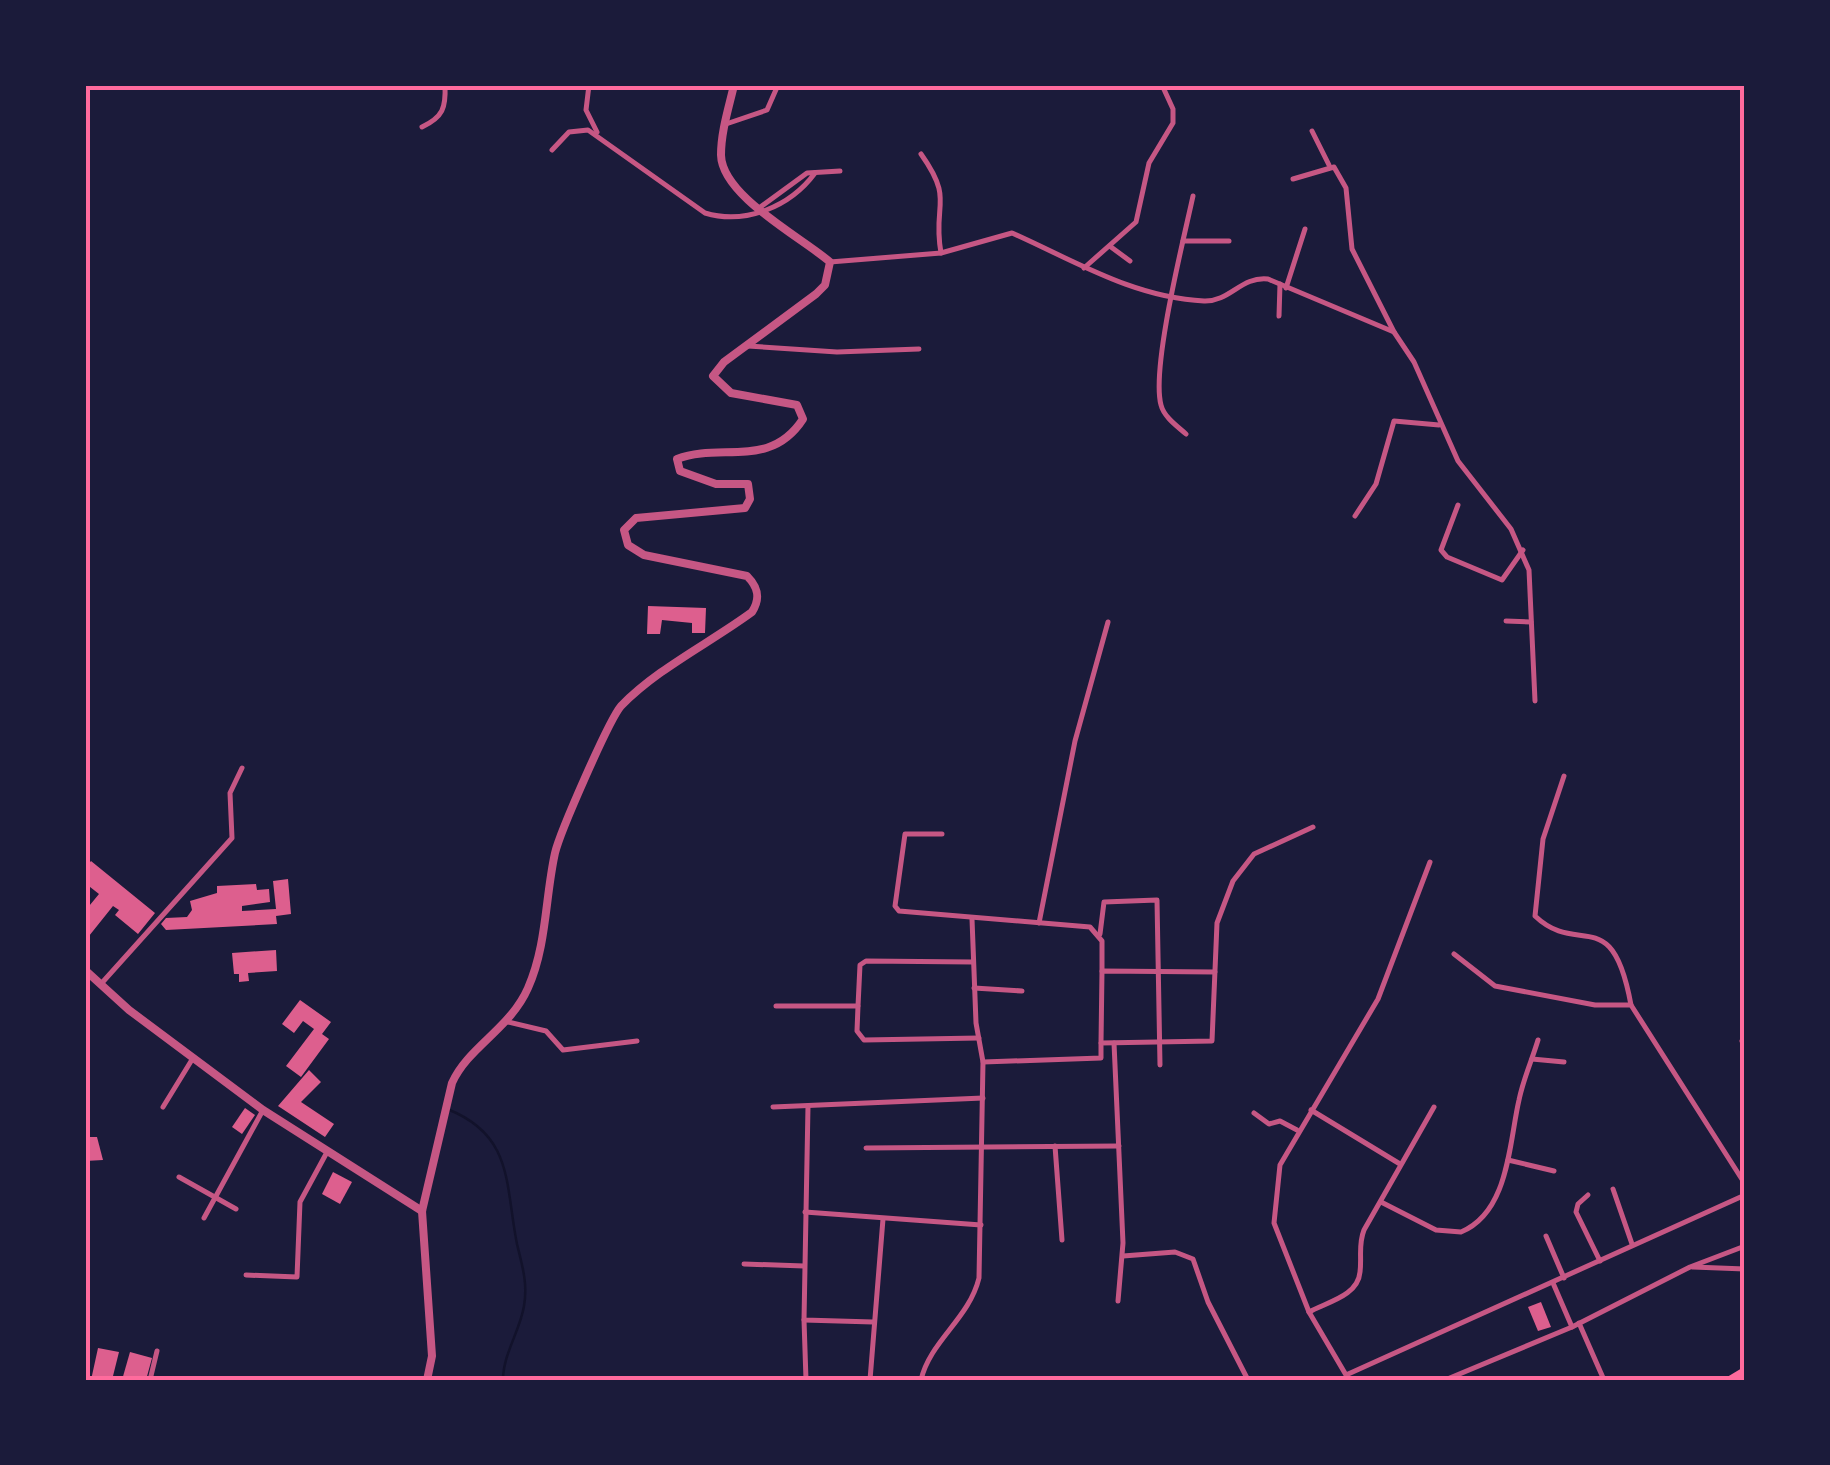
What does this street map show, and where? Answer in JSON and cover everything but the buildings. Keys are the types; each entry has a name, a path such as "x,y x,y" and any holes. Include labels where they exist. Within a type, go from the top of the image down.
{"main road":[{"path":"1730,1380 1745,1371"}],"street":[{"path":"422,126 438,119 443,110 444,85"},
{"path":"588,85 586,110 598,135"},
{"path":"734,85 724,125 721,155 725,174 761,212 830,262 941,253 1012,232 1084,268 1171,297 1214,300 1254,278 1394,332"},
{"path":"724,125 767,110 778,85"},
{"path":"1084,268 1136,222 1150,164 1173,124 1173,109 1162,85"},
{"path":"552,150 577,130 598,135 705,213 725,219 761,212 814,173 840,170"},
{"path":"1312,131 1329,166 1346,188 1349,235 1357,264 1414,362 1458,461 1522,550 1529,570 1534,701"},
{"path":"921,154 942,186 938,234 941,253"},
{"path":"1292,180 1329,166"},
{"path":"1186,434 1160,402 1171,297 1192,196"},
{"path":"1279,316 1283,286 1305,229"},
{"path":"1183,241 1229,241"},
{"path":"1111,247 1130,261"},
{"path":"427,1380 432,1356 422,1211 452,1083 508,1022 537,966 558,841 616,712 758,603 756,587 747,576 644,555 623,536 636,518 745,508 750,499 748,484 707,482 680,471 676,459 754,452 782,440 802,422 798,405 731,393 714,382 715,372 816,294 825,285 830,262"},
{"path":"745,346 838,352 919,349"},
{"path":"1356,516 1376,484 1394,421 1439,425"},
{"path":"1458,505 1442,550 1446,557 1502,580 1522,550"},
{"path":"1506,621 1531,622"},
{"path":"1039,923 1076,741 1108,622"},
{"path":"100,985 232,838 230,792 242,768"},
{"path":"1564,776 1543,839 1535,916 1550,926 1598,936 1609,946 1626,978 1631,1005 1742,1169 1745,1184"},
{"path":"1101,1043 1212,1040 1219,912 1240,867 1269,845 1313,827"},
{"path":"942,834 905,834 896,906 905,913 1090,927 1100,934"},
{"path":"1430,862 1378,999 1280,1164 1273,1215 1309,1312 1345,1378 1745,1195"},
{"path":"1101,1058 1100,934 1104,902 1157,900 1160,1065"},
{"path":"921,1380 934,1352 975,1296 981,1225 983,1062 974,988 972,919"},
{"path":"1454,954 1494,986 1595,1005 1631,1005"},
{"path":"973,962 863,962 857,1031 864,1040 979,1038"},
{"path":"85,970 264,1110 326,1154 422,1211"},
{"path":"1102,972 1215,972"},
{"path":"974,988 1022,990"},
{"path":"776,1006 858,1006"},
{"path":"508,1022 546,1031 563,1050 637,1041"},
{"path":"1380,1202 1436,1230 1461,1232 1490,1205 1508,1160 1538,1040"},
{"path":"1114,1043 1123,1256 1118,1302"},
{"path":"163,1107 193,1058"},
{"path":"983,1062 1114,1058"},
{"path":"1532,1058 1564,1062"},
{"path":"773,1107 983,1098"},
{"path":"806,1380 808,1106"},
{"path":"1309,1312 1354,1289 1360,1273 1361,1238 1434,1107"},
{"path":"204,1218 264,1110"},
{"path":"1311,1110 1400,1164"},
{"path":"1254,1112 1269,1124 1280,1121 1297,1130"},
{"path":"1055,1146 1062,1240"},
{"path":"866,1148 1119,1146"},
{"path":"246,1274 296,1277 300,1202 326,1154"},
{"path":"1508,1160 1554,1171"},
{"path":"179,1177 236,1208"},
{"path":"1614,1189 1632,1244"},
{"path":"1588,1195 1576,1212 1600,1260"},
{"path":"805,1212 981,1225"},
{"path":"870,1380 884,1218"},
{"path":"1546,1236 1564,1278"},
{"path":"1445,1380 1575,1325 1690,1267 1745,1246"},
{"path":"1123,1256 1175,1252 1192,1259 1208,1302 1248,1380"},
{"path":"744,1264 804,1266"},
{"path":"1690,1267 1745,1269"},
{"path":"1553,1283 1604,1380"},
{"path":"804,1320 873,1322"},
{"path":"150,1380 157,1352"}],"waterway":[{"path":"447,1109 485,1133 503,1164 507,1182 525,1290 522,1315 503,1380"}]}
